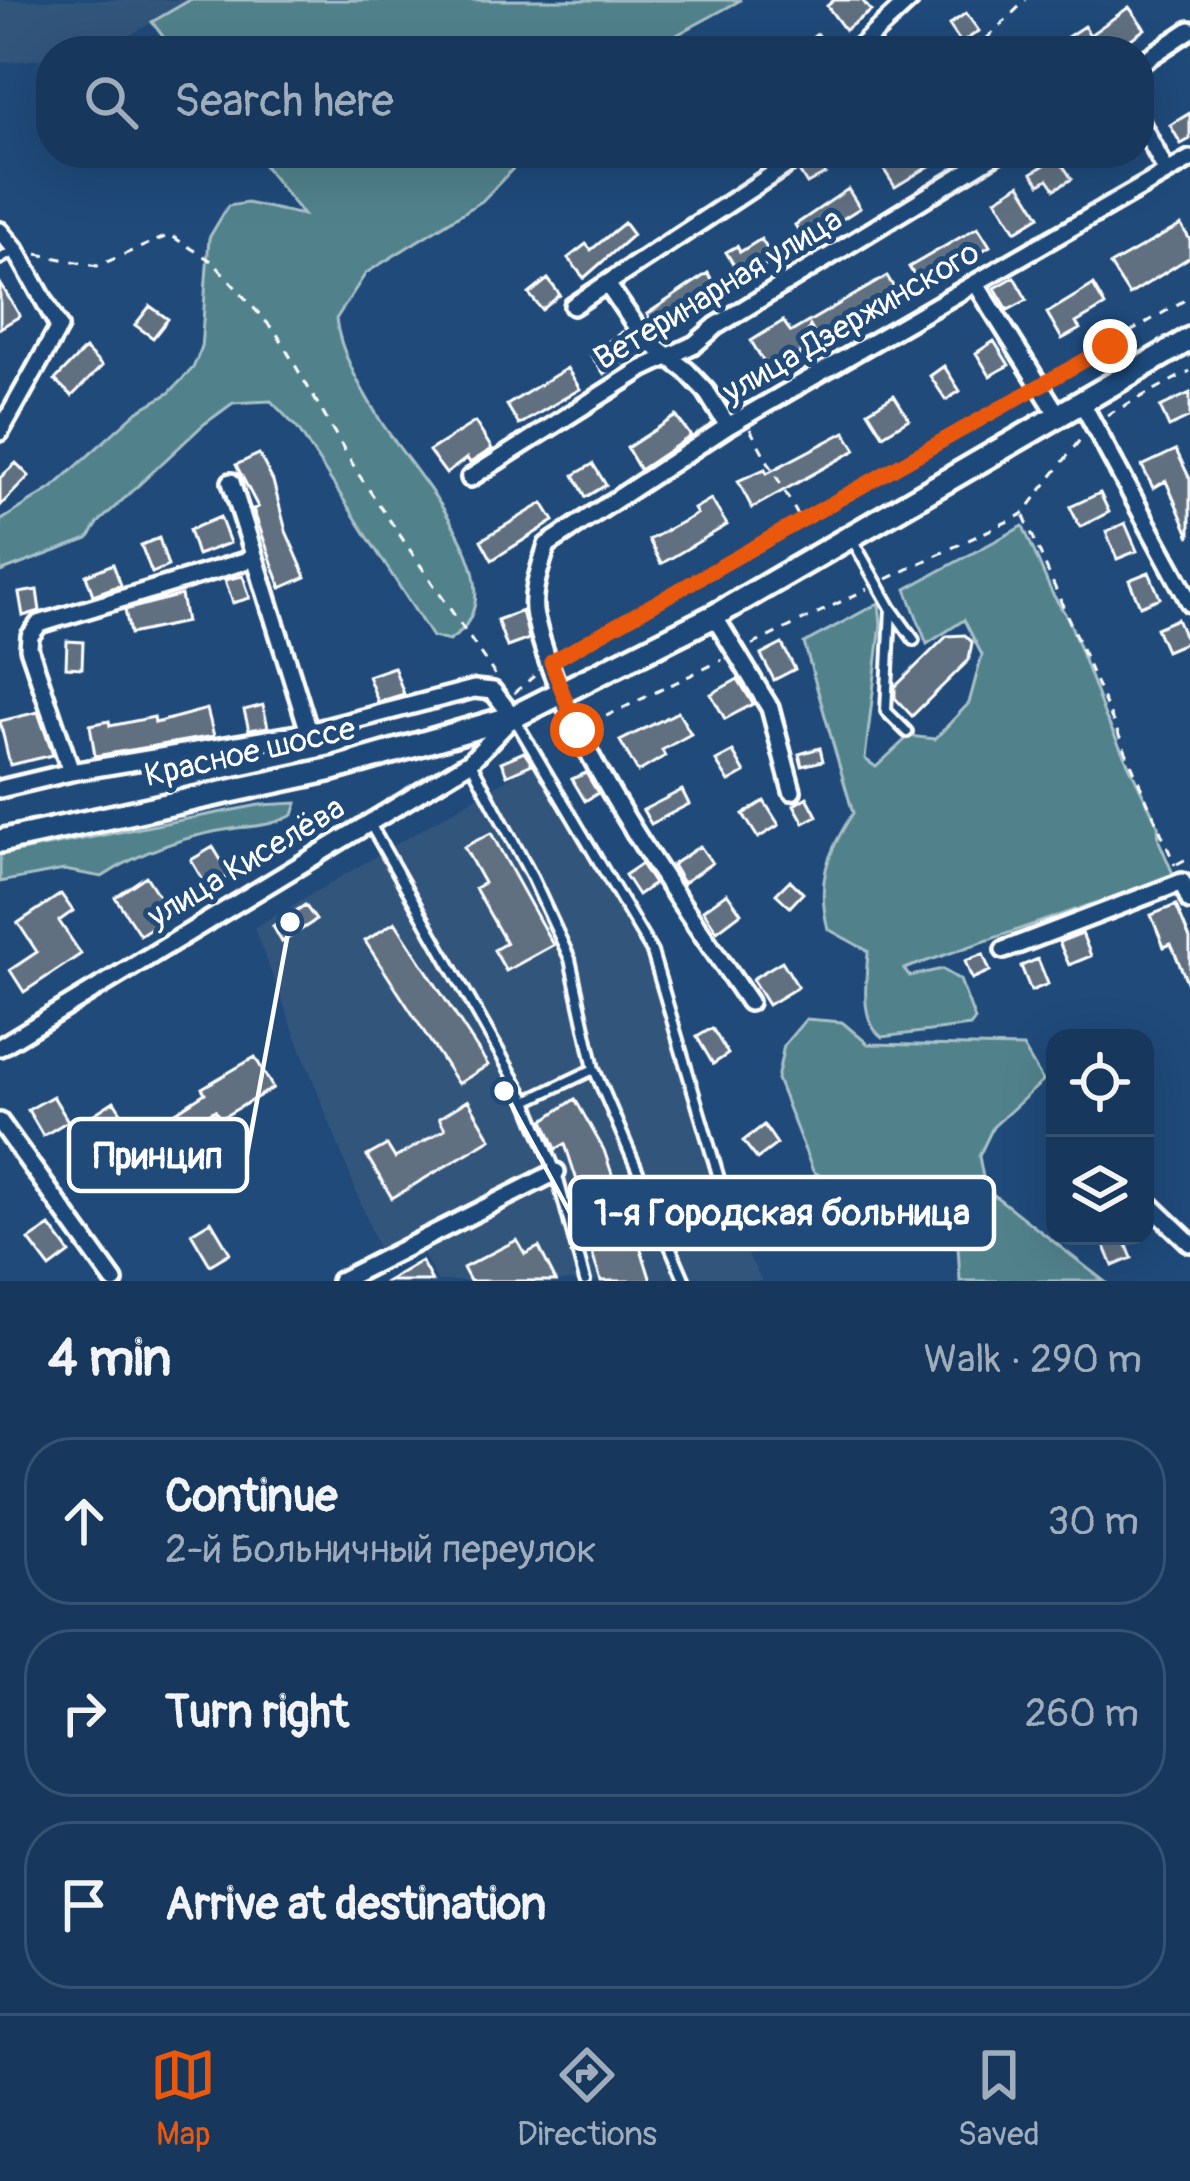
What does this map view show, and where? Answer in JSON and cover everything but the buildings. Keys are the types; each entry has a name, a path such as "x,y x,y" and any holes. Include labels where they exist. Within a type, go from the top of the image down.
{"main road":[{"name":"Красное шоссе","path":"0,841 333,769 511,706 562,694 714,616 1060,418 1088,413 1190,339"}],"street":[{"path":"871,36 910,0"},
{"path":"1154,54 1190,30"},
{"path":"1154,147 1168,172"},
{"name":"улица Дзержинского","path":"551,662 534,614 536,582 547,545 728,426 1190,159"},
{"path":"761,182 769,168"},
{"path":"573,306 782,168"},
{"name":"Ветеринарная улица","path":"470,478 642,368 671,359 716,326 974,168"},
{"path":"0,230 59,327 0,432"},
{"path":"607,284 644,338 706,391 728,426"},
{"path":"976,284 1060,418"},
{"path":"1088,413 1190,603"},
{"path":"231,482 310,732"},
{"path":"71,772 29,648 30,636 39,624 255,558"},
{"path":"714,616 770,708 792,791"},
{"path":"551,662 577,730 749,1002"},
{"path":"0,789 71,772 310,732 474,689 493,691 511,706"},
{"name":"улица Киселёва","path":"0,1047 470,762 511,706"},
{"path":"1004,950 1182,882 1190,901"},
{"path":"0,1122 114,1281"},
{"path":"340,1281 556,1172"},
{"path":"1154,1209 1190,1243"}],"lane":[{"path":"0,259 16,250"},
{"path":"851,537 914,640"},
{"path":"891,608 886,711 907,732"},
{"path":"511,706 652,952 734,1229"},
{"path":"470,762 570,959 594,1069 685,1281"},
{"path":"369,822 527,1100 556,1172 585,1281"},
{"path":"527,1100 594,1069"}],"path":[{"path":"989,36 1026,0"},
{"path":"16,250 97,266 170,235 213,262 277,334 358,475 497,678"},
{"path":"511,706 551,662 1190,297"},
{"path":"577,730 1023,514 1088,413 1190,371"},
{"path":"744,417 801,521"},
{"path":"1023,514 1175,865 1190,857"}],"shaded area":[{"path":"0,0 190,0 129,36 36,36 36,59 0,63"},
{"path":"534,763 645,954 734,1229 762,1281 437,1281 418,1244 384,1263 254,928"}],"green space":[{"path":"190,0 741,0 675,36 163,36 152,22"},
{"path":"266,168 514,168 482,201 366,273 336,319 347,358 366,396 436,498 470,561 476,591 470,618 449,641 432,637 298,429 271,401 233,403 203,425 99,522 88,539 0,572 0,521 52,488 193,368 201,349 209,238 228,206 247,203 303,215"},
{"path":"1023,526 1158,825 1159,841 1174,876 904,969 910,976 942,969 960,980 975,1020 970,1026 882,1037 867,1009 868,951 828,929 823,897 826,868 853,813 804,643 879,603 881,624 865,759 876,767 909,736 935,739 969,703 982,655 964,620 927,644 906,589"},
{"path":"297,803 293,815 279,821 183,839 102,877 64,870 0,882 0,855 259,805"},
{"path":"806,1019 842,1022 868,1044 1023,1047 1043,1081 993,1127 979,1156 985,1188 1046,1236 1046,1245 1058,1245 1104,1281 960,1281 958,1246 940,1212 910,1195 844,1192 813,1171 777,1079 784,1045"}],"place":[{"name":"Принцип","path":"290,922"},
{"name":"1-я Городская больница","path":"504,1091"}],"route":[{"path":"577,730 551,662 1110,346"}]}
